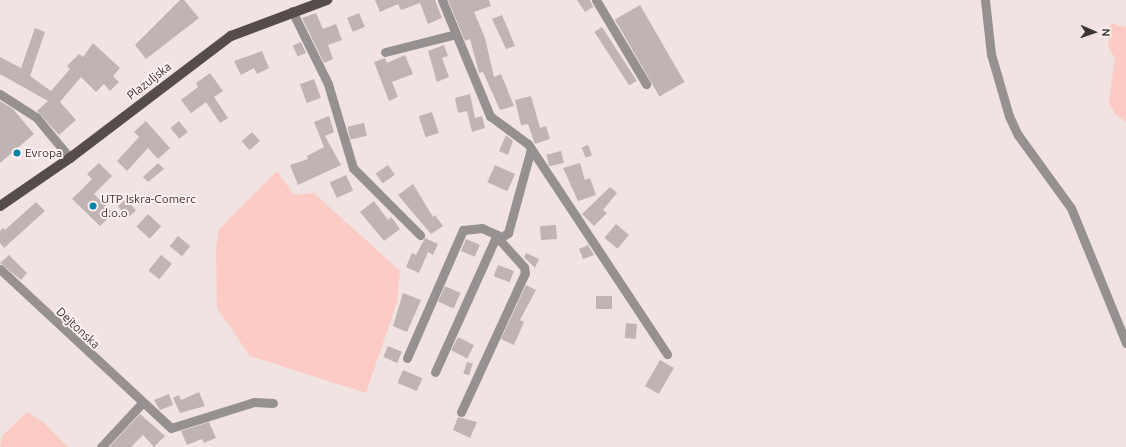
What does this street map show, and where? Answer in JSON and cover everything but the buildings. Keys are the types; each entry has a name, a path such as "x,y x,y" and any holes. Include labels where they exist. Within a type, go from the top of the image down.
{"main road":[{"name":"Plazuljska","path":"0,206 70,158 212,48 248,28 292,11 327,0"}],"street":[{"path":"442,0 490,116 519,135 531,149 667,354"},
{"path":"596,0 646,84"},
{"path":"984,0 991,54 1009,116 1018,135 1070,208 1126,343"},
{"path":"292,11 328,84 353,168 420,235"},
{"path":"385,52 456,34"},
{"path":"0,94 36,117 70,158"},
{"path":"435,372 498,237 508,233 531,149"},
{"path":"407,358 463,230 474,226 498,237 524,267 525,273 461,412"},
{"name":"Dejtonska","path":"0,270 142,403 175,429 254,402 273,403"},
{"path":"101,447 142,403"}],"shaded area":[{"path":"1111,23 1126,27 1126,122 1115,114 1109,102 1115,58 1108,47"},
{"path":"277,171 294,195 314,193 400,271 397,302 366,393 250,356 217,308 216,248 219,229"},
{"path":"27,412 43,422 68,447 0,447 2,436"}],"place":[{"name":"Evropa","path":"17,153"},
{"name":"UTP Iskra-Comerc d.o.o","path":"93,206"}]}
